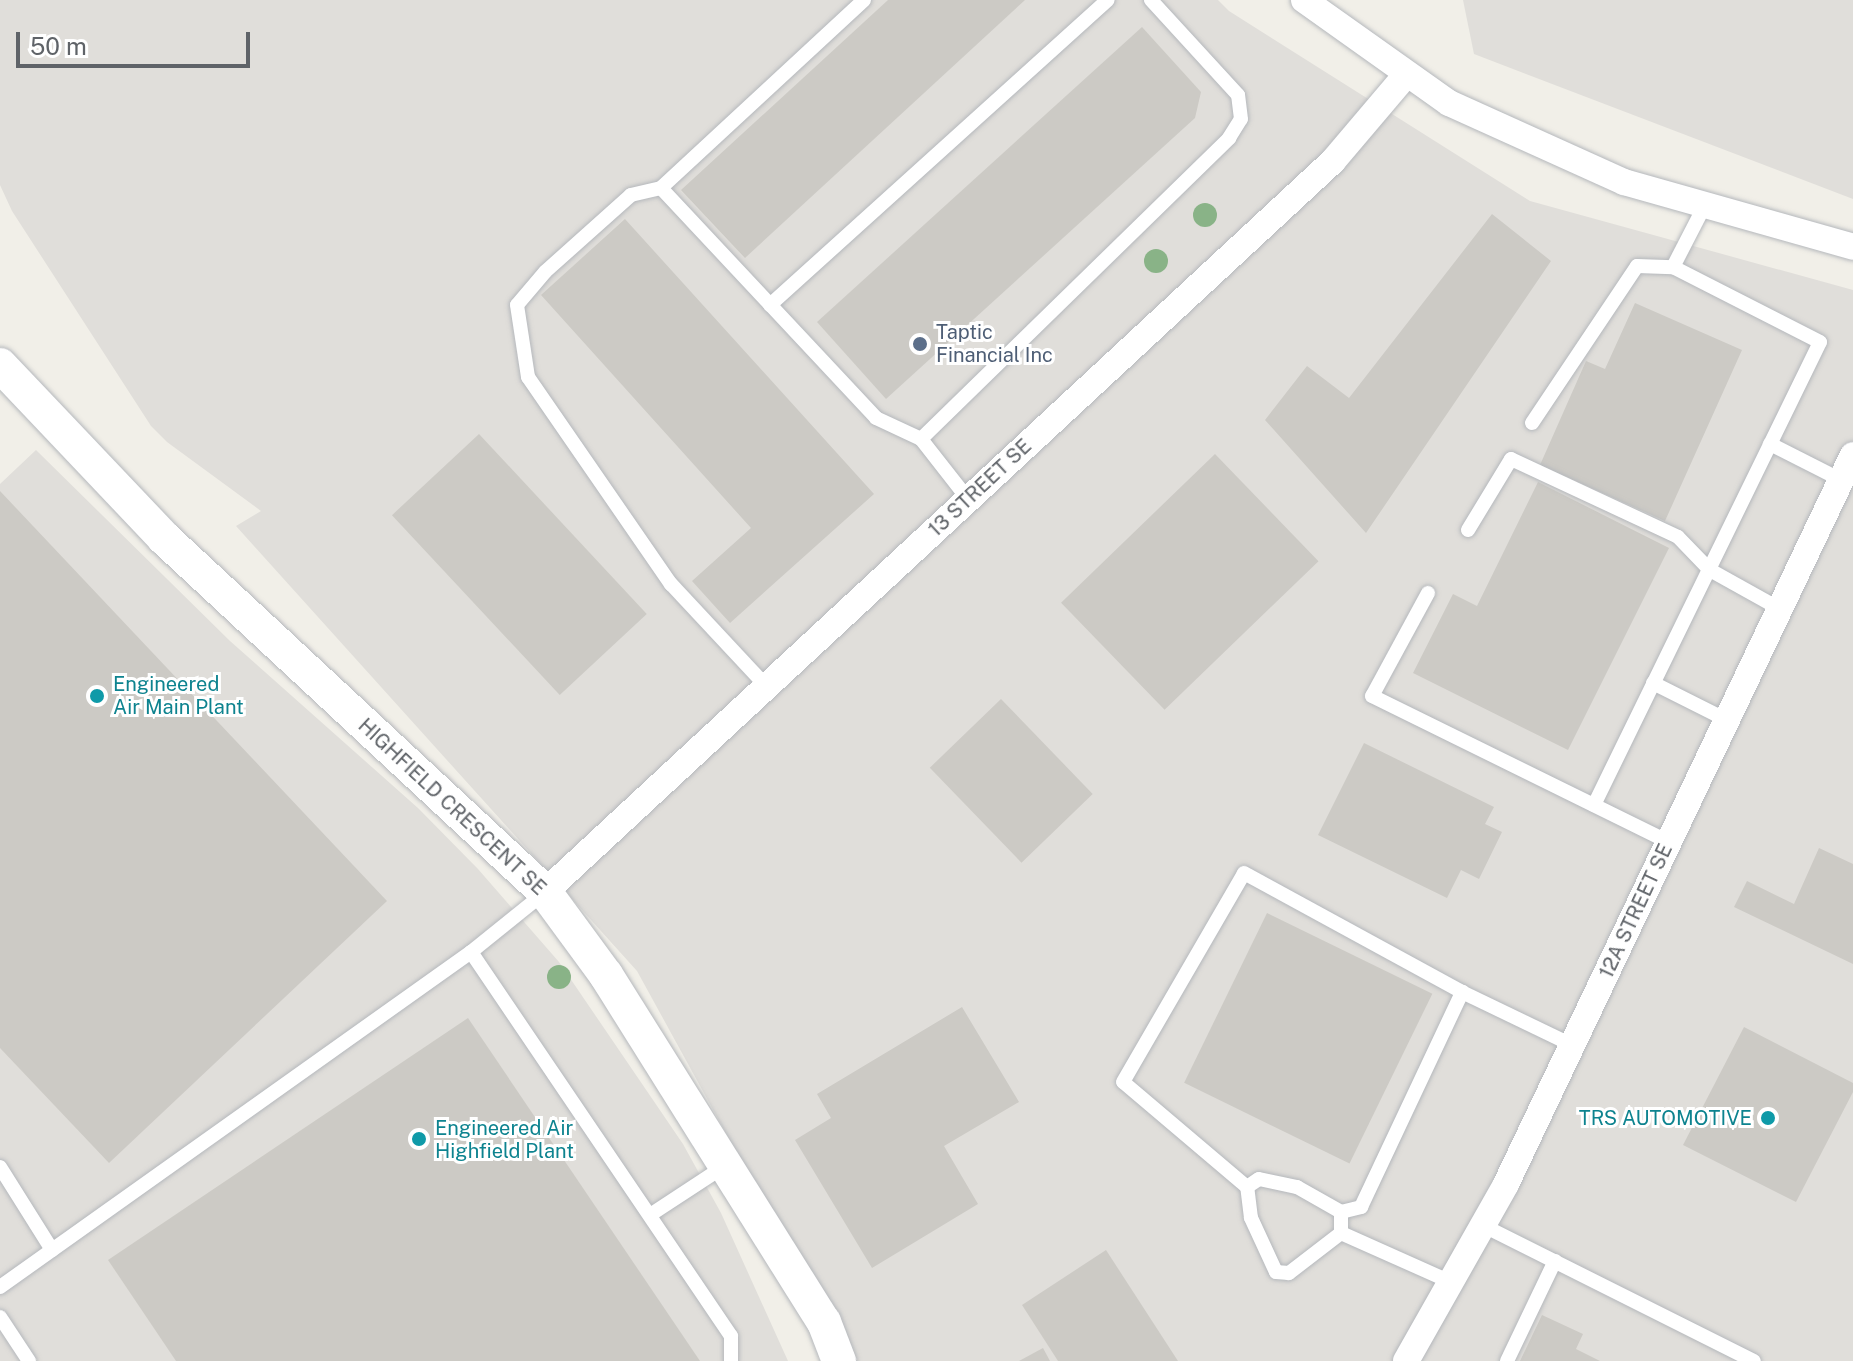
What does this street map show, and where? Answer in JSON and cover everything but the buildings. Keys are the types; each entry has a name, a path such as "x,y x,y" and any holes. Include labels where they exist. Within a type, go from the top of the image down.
{"street":[{"path":"1304,0 1449,103 1624,182 1853,247"},
{"name":"13 STREET SE","path":"545,892 1333,161 1406,75"},
{"name":"HIGHFIELD CRESCENT SE","path":"0,365 164,538 545,892 606,975 726,1165 824,1322 839,1361"},
{"name":"12A STREET SE","path":"1406,1361 1482,1225 1572,1045 1853,455"}],"lane":[{"path":"766,686 671,584 528,377 517,305 545,272 631,195 661,188 864,0"},
{"path":"770,305 1107,0"},
{"path":"921,439 1229,138 1241,119 1238,95 1151,0"},
{"path":"661,188 876,418 921,439 968,499"},
{"path":"1673,267 1705,205"},
{"path":"1532,423 1637,266 1673,267 1820,342 1594,805"},
{"path":"1770,444 1841,480"},
{"path":"1468,530 1511,459 1678,537 1710,570 1780,609"},
{"path":"1428,593 1372,696 1669,842"},
{"path":"1653,683 1727,720"},
{"path":"1341,1233 1289,1273 1276,1272 1251,1218 1247,1187 1123,1082 1244,873 1462,992 1572,1045"},
{"path":"0,1287 471,952 545,892"},
{"path":"471,952 731,1336 731,1361"},
{"path":"1247,1187 1259,1179 1297,1187 1341,1212 1361,1207 1462,992"},
{"path":"650,1215 726,1165"},
{"path":"0,1167 52,1250"},
{"path":"1341,1212 1341,1233"},
{"path":"1482,1225 1754,1361"},
{"path":"1341,1233 1451,1282"},
{"path":"1507,1361 1555,1261"},
{"path":"0,1317 29,1361"}],"shaded area":[{"path":"0,0 1218,0 1229,11 1530,201 1853,290 1853,1361 851,1361 637,971 236,526 261,511 167,442 151,426 12,211 0,185"},
{"path":"1463,0 1853,0 1853,199 1474,54"},
{"path":"36,450 230,641 418,808 478,869 559,962 683,1144 721,1213 788,1361 0,1361 0,484"}],"place":[{"name":"Taptic Financial Inc","path":"920,344"},
{"name":"Engineered Air Main Plant","path":"97,696"},
{"name":"TRS AUTOMOTIVE","path":"1768,1118"},
{"name":"Engineered Air Highfield Plant","path":"419,1139"}]}
